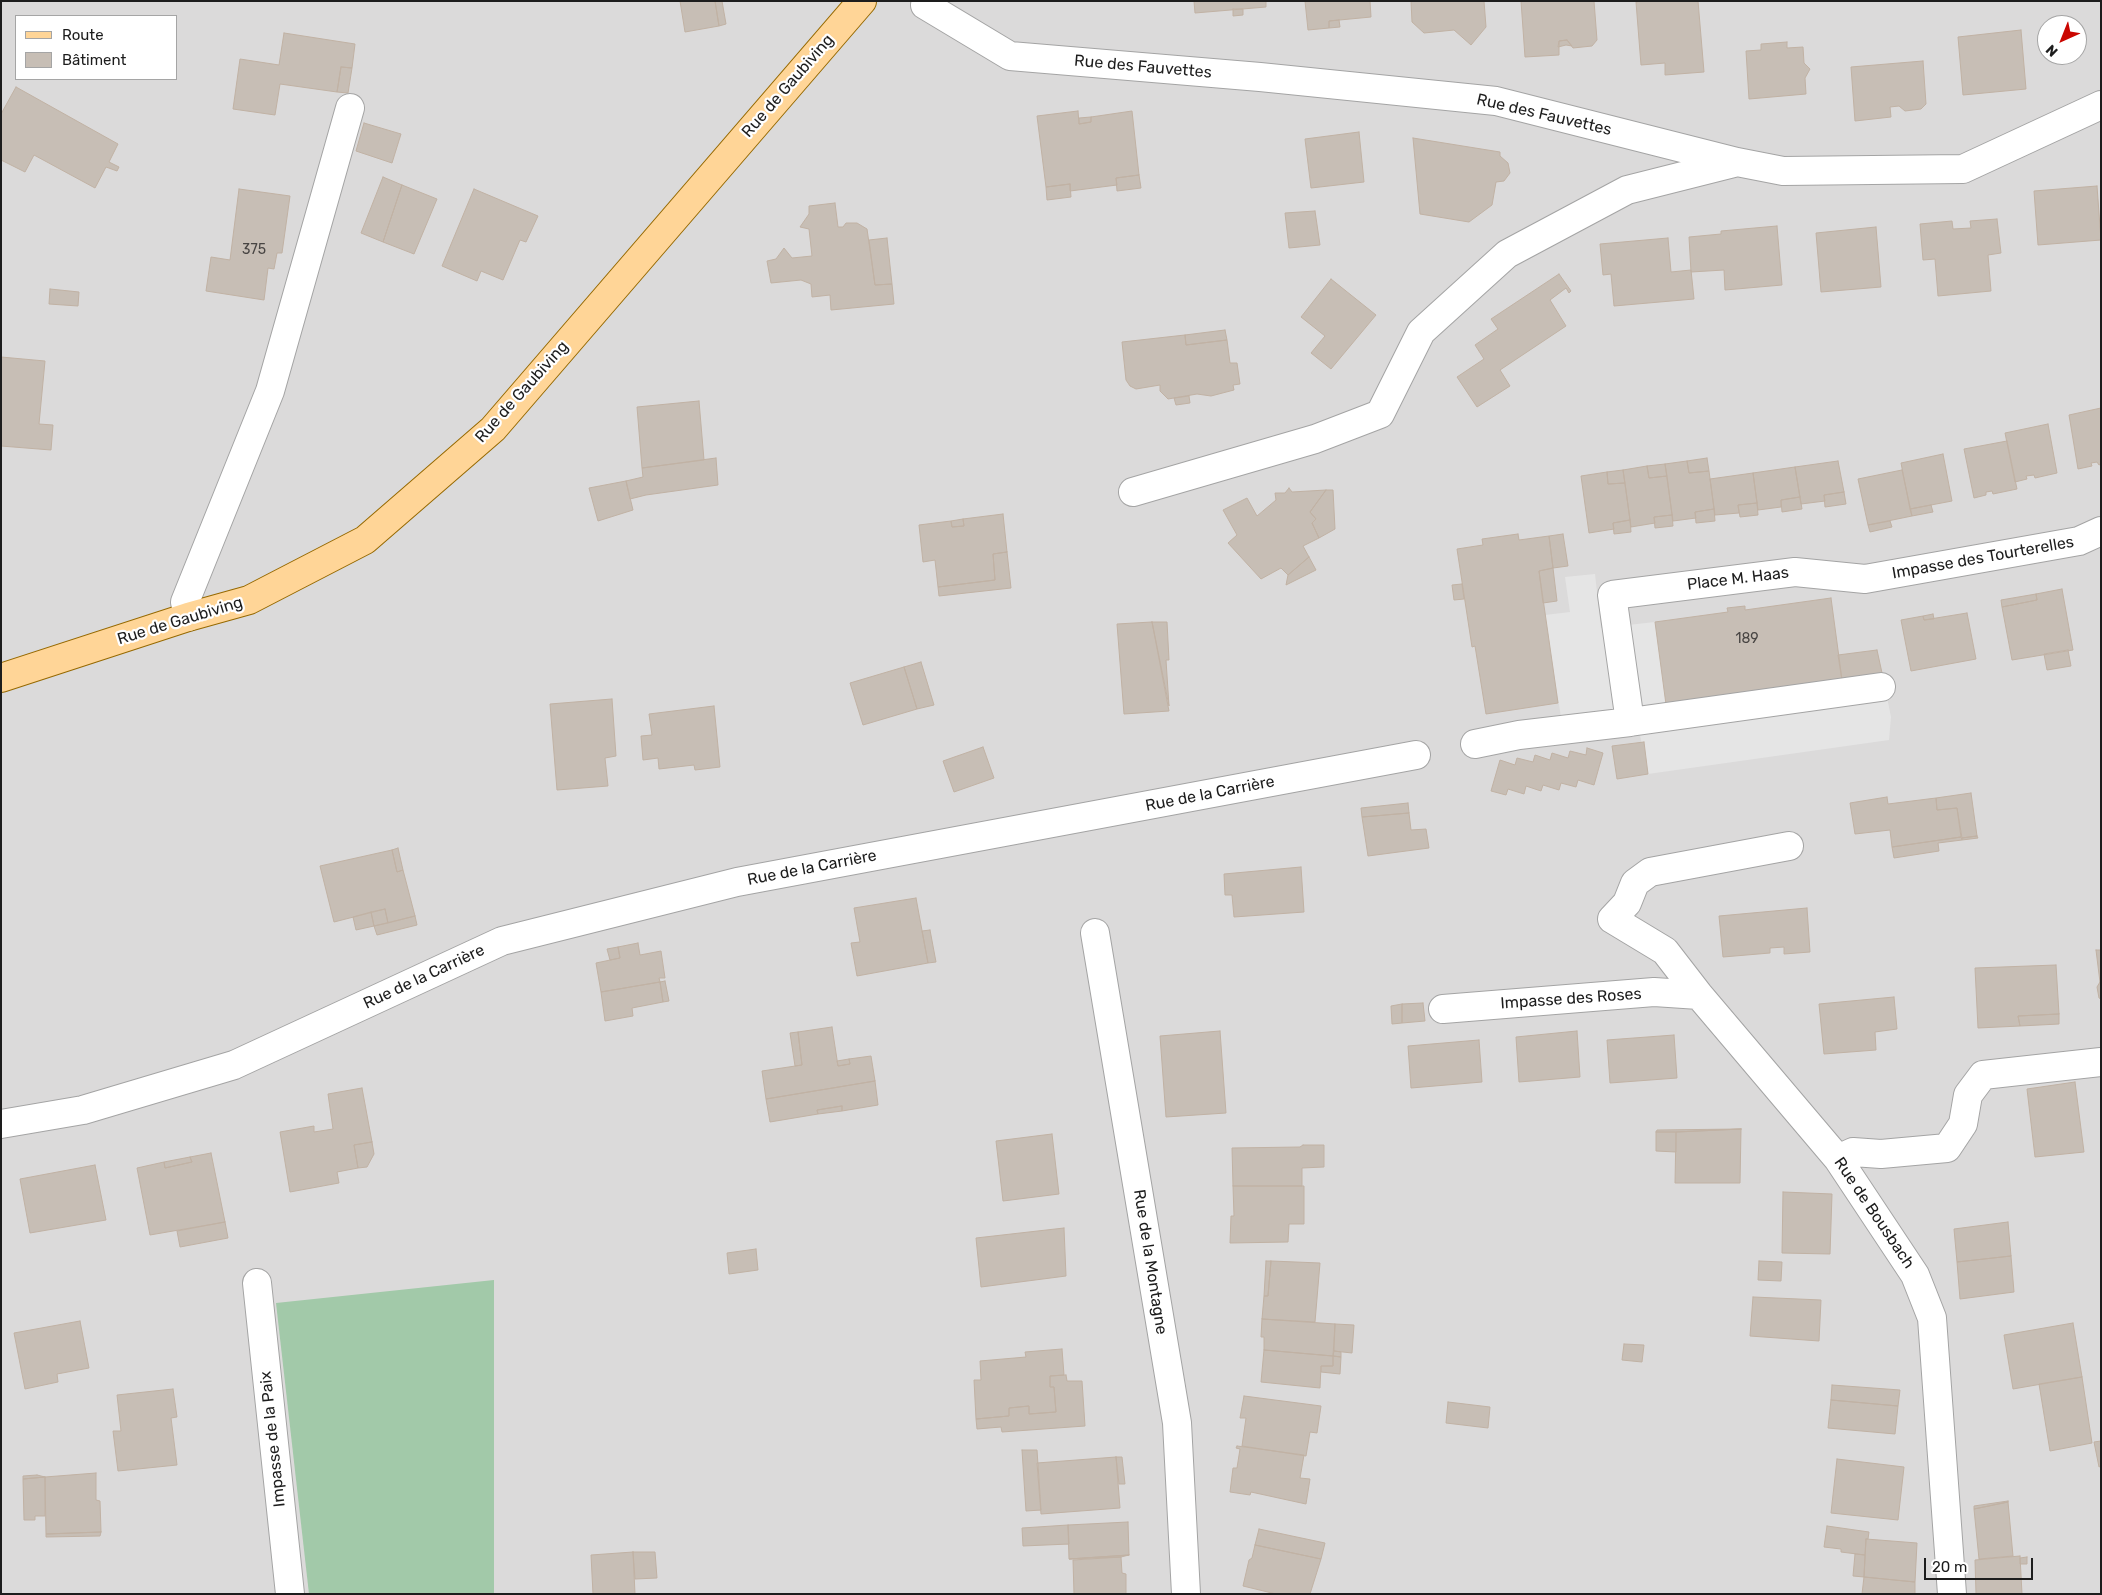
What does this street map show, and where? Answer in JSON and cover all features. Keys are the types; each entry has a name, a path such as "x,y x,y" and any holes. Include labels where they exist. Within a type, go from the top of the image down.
{"main road":[{"name":"Rue de Gaubiving","path":"2,676 188,617 249,600 365,540 492,429 862,1"}],"street":[{"name":"Rue des Fauvettes","path":"925,5 1010,56 1270,78 1496,101 1738,162 1783,171 1962,169 2101,105"},
{"path":"188,617 185,602 270,391 350,108"},
{"path":"1133,492 1315,439 1380,414 1422,332 1508,254 1627,190 1738,162"},
{"name":"Impasse des Tourterelles","path":"1864,580 2079,542 2101,531"},
{"name":"Place M. Haas","path":"1630,722 1612,595 1796,572 1864,580"},
{"path":"1475,744 1519,735 1630,722 1881,687"},
{"name":"Rue de la Carrière","path":"1,1124 83,1110 234,1065 502,942 737,882 1416,755"},
{"name":"Rue de Bousbach","path":"1789,846 1650,872 1635,883 1627,903 1612,919 1665,951 1699,995 1838,1159 1916,1275 1932,1318 1952,1594"},
{"name":"Rue de la Montagne","path":"1095,933 1177,1423 1186,1594"},
{"name":"Impasse des Roses","path":"1443,1009 1654,992 1699,995"},
{"path":"1838,1159 1853,1152 1881,1154 1947,1148 1963,1124 1968,1095 1983,1075 2101,1062"},
{"name":"Impasse de la Paix","path":"257,1283 290,1594"}],"shaded area":[{"path":"1,1 2101,1 2101,1594 1,1594"},
{"path":"1595,574 1601,628 1655,622 1884,682 1891,717 1889,740 1648,774 1637,721 1563,730 1545,615 1570,612 1565,577"}],"green space":[{"path":"494,1280 494,1594 309,1594 276,1303"}],"building":[{"path":"680,1 715,1 719,26 685,32"},
{"path":"715,1 722,1 726,24 719,26"},
{"path":"1194,1 1266,1 1266,7 1195,13"},
{"path":"1305,1 1370,1 1371,17 1329,21 1329,28 1308,30"},
{"path":"1411,1 1484,1 1486,27 1471,45 1454,30 1424,33 1412,22"},
{"path":"1521,1 1594,1 1597,40 1592,46 1573,48 1567,40 1559,41 1559,55 1525,57"},
{"path":"1698,1 1704,72 1665,75 1665,63 1641,65 1636,2"},
{"path":"1233,9 1243,9 1243,15 1233,16"},
{"path":"1339,20 1340,27 1329,28 1329,21"},
{"path":"2021,30 2026,89 1963,95 1958,37"},
{"path":"284,33 355,44 352,68 341,67 337,92 280,84 275,115 233,109 240,59 279,65"},
{"path":"1567,40 1572,46 1558,47 1559,41"},
{"path":"1787,42 1787,48 1803,47 1804,63 1810,69 1805,78 1806,94 1749,99 1746,51 1761,50 1761,44"},
{"path":"1923,61 1926,104 1921,109 1905,111 1899,106 1890,107 1891,117 1855,121 1851,67"},
{"path":"341,67 352,68 348,93 337,92"},
{"path":"16,87 118,144 109,162 119,167 117,171 106,167 95,188 34,155 25,172 1,160 1,114"},
{"path":"1078,111 1079,124 1091,122 1091,117 1132,111 1139,175 1116,178 1117,185 1070,191 1070,184 1046,187 1037,116"},
{"path":"1091,117 1091,122 1079,124 1079,118"},
{"path":"364,123 401,134 392,163 356,151"},
{"path":"1359,132 1364,182 1311,188 1305,139"},
{"path":"1413,138 1500,152 1500,156 1508,163 1510,173 1504,181 1496,182 1492,205 1469,222 1420,214"},
{"path":"1139,175 1141,188 1117,191 1116,178"},
{"path":"383,177 402,185 383,242 361,233"},
{"path":"1070,184 1071,197 1047,200 1046,187"},
{"path":"402,185 437,199 414,254 383,242"},
{"path":"2097,186 2101,240 2038,245 2034,191"},
{"path":"239,189 290,196 282,253 277,253 274,269 268,268 264,300 206,291 211,257 230,260"},
{"path":"474,189 538,216 526,242 520,240 503,280 481,271 477,281 442,266"},
{"path":"835,203 838,227 843,227 846,223 857,223 867,229 875,285 892,284 894,304 831,310 830,295 812,297 811,284 801,280 771,283 767,261 776,259 784,248 792,258 812,256 809,229 800,227 809,214 809,206"},
{"path":"1315,211 1320,245 1289,248 1285,213"},
{"path":"1997,219 2001,253 1988,255 1991,291 1938,296 1935,259 1923,260 1920,224 1952,221 1953,229 1971,228 1970,221"},
{"path":"1777,226 1782,285 1725,290 1724,270 1691,272 1689,237 1721,234 1721,231"},
{"path":"1876,227 1881,287 1821,292 1816,233"},
{"path":"887,238 892,284 875,285 869,240"},
{"path":"1668,238 1671,272 1691,270 1694,299 1614,306 1611,274 1603,275 1600,244"},
{"path":"1559,274 1571,291 1569,293 1566,288 1550,300 1566,326 1500,370 1510,386 1477,407 1457,377 1484,359 1475,345 1498,329 1491,319"},
{"path":"1331,279 1376,315 1331,369 1311,353 1325,336 1301,317"},
{"path":"50,289 79,292 78,306 49,304"},
{"path":"1225,330 1227,340 1186,345 1185,335"},
{"path":"1185,335 1186,345 1227,340 1230,363 1237,363 1240,384 1233,385 1234,390 1211,396 1197,394 1168,399 1160,391 1160,385 1136,389 1130,386 1126,380 1122,342"},
{"path":"1,357 45,361 39,424 53,425 51,450 1,446"},
{"path":"1189,396 1190,403 1176,405 1174,398"},
{"path":"699,401 704,460 642,468 637,407"},
{"path":"2101,408 2101,464 2099,465 2097,462 2091,463 2092,466 2078,469 2069,415"},
{"path":"2048,424 2057,473 2035,478 2034,475 2026,476 2027,479 2015,482 2005,433"},
{"path":"2007,441 2017,489 1993,494 1992,491 1986,492 1986,495 1974,498 1964,449"},
{"path":"1943,454 1952,501 1910,509 1901,463"},
{"path":"716,458 718,485 630,499 626,481 643,477 642,468"},
{"path":"1707,458 1709,471 1689,473 1687,461"},
{"path":"1687,461 1689,473 1709,471 1714,509 1695,512 1696,518 1673,521 1665,464"},
{"path":"1838,461 1844,492 1824,495 1825,501 1801,504 1795,467"},
{"path":"1665,464 1667,476 1649,478 1647,466"},
{"path":"1647,466 1649,478 1667,476 1672,515 1654,517 1655,523 1631,527 1623,470"},
{"path":"1795,467 1800,497 1781,500 1781,507 1758,510 1753,473"},
{"path":"1623,470 1625,483 1608,484 1607,472"},
{"path":"1902,470 1912,516 1868,525 1858,479"},
{"path":"1607,472 1608,484 1625,483 1630,520 1613,523 1614,529 1589,533 1581,476"},
{"path":"1753,473 1757,503 1738,505 1739,513 1715,515 1710,479"},
{"path":"626,481 633,510 598,521 589,488"},
{"path":"1289,488 1292,492 1326,490 1310,512 1316,519 1312,523 1319,538 1303,546 1309,557 1288,575 1281,568 1261,579 1228,543 1237,535 1223,510 1247,498 1257,516 1276,500 1275,493 1285,493"},
{"path":"1326,490 1333,490 1335,529 1319,538 1312,523 1316,519 1310,512"},
{"path":"1844,492 1846,504 1825,507 1824,495"},
{"path":"1800,497 1802,509 1782,512 1781,500"},
{"path":"1757,503 1758,515 1740,517 1738,505"},
{"path":"1931,505 1933,512 1912,516 1910,509"},
{"path":"1714,509 1715,521 1696,523 1695,512"},
{"path":"1003,514 1007,552 993,554 995,580 938,587 935,560 923,562 919,525 951,521 952,527 964,526 963,519"},
{"path":"1672,515 1673,526 1655,528 1654,517"},
{"path":"963,519 964,526 952,527 951,521"},
{"path":"1630,520 1631,532 1614,534 1613,523"},
{"path":"1890,521 1892,527 1870,532 1868,525"},
{"path":"1518,534 1519,540 1549,536 1553,568 1539,571 1558,703 1486,714 1475,646 1472,647 1457,549 1483,545 1482,539"},
{"path":"1563,534 1568,566 1553,568 1549,536"},
{"path":"1007,552 1011,588 939,596 938,587 995,580 993,554"},
{"path":"1309,557 1316,570 1286,585 1288,575"},
{"path":"1553,568 1557,601 1543,603 1539,571"},
{"path":"1462,584 1464,599 1454,600 1452,585"},
{"path":"2062,589 2073,650 2012,660 2002,607 2037,600 2036,594"},
{"path":"2036,594 2037,600 2002,607 2001,600"},
{"path":"1831,598 1843,687 1667,712 1655,622 1728,612 1727,608 1745,606 1745,610"},
{"path":"1967,613 1976,659 1911,671 1901,620 1923,616 1924,620"},
{"path":"1933,614 1934,619 1924,620 1923,616"},
{"path":"1152,622 1167,622 1169,660 1166,660 1169,706"},
{"path":"1152,622 1169,711 1124,714 1117,624"},
{"path":"1877,650 1884,682 1843,687 1838,655"},
{"path":"2068,650 2071,666 2047,670 2044,654"},
{"path":"921,662 934,705 917,709 904,667"},
{"path":"904,667 917,709 863,725 850,683"},
{"path":"612,699 616,756 605,758 608,786 557,790 550,704"},
{"path":"714,706 720,767 695,770 694,765 659,769 658,758 643,760 641,736 652,735 649,714"},
{"path":"1644,742 1648,774 1617,779 1612,746"},
{"path":"983,747 994,778 954,792 943,761"},
{"path":"1587,748 1603,753 1594,785 1578,780 1576,787 1561,783 1559,790 1543,785 1541,791 1526,786 1524,794 1508,789 1506,795 1491,791 1500,760 1515,765 1517,758 1533,762 1535,755 1550,760 1552,753 1568,758 1570,751 1586,755"},
{"path":"1971,793 1977,836 1962,838 1957,808 1937,810 1936,798"},
{"path":"1887,797 1888,804 1936,798 1937,810 1957,808 1961,837 1892,847 1890,830 1855,834 1850,803"},
{"path":"1408,803 1409,813 1362,817 1361,808"},
{"path":"1409,813 1411,830 1426,829 1429,848 1368,856 1362,817"},
{"path":"1977,836 1978,838 1962,840 1962,838"},
{"path":"1961,837 1962,840 1938,843 1939,851 1894,858 1892,847"},
{"path":"398,848 403,870 397,872 392,850"},
{"path":"392,850 397,872 403,870 415,916 388,923 385,909 334,922 320,866"},
{"path":"1301,867 1304,912 1234,917 1232,895 1225,895 1224,874"},
{"path":"916,898 928,963 857,976 851,943 860,942 854,908"},
{"path":"1807,908 1810,952 1784,954 1784,947 1770,948 1770,953 1723,957 1719,916"},
{"path":"385,909 388,923 374,926 371,912"},
{"path":"371,912 374,926 356,930 353,917"},
{"path":"415,916 417,925 377,935 374,926"},
{"path":"930,930 936,962 928,963 922,931"},
{"path":"638,943 640,955 661,951 665,978 659,978 660,982 601,992 596,963 620,958 618,947"},
{"path":"618,947 620,958 610,960 607,949"},
{"path":"2096,950 2101,950 2101,989 2100,982"},
{"path":"2056,965 2059,1014 2018,1016 2020,1026 1978,1028 1975,968"},
{"path":"665,981 669,1001 663,1002 660,982"},
{"path":"660,982 663,1002 632,1008 633,1016 605,1021 601,992"},
{"path":"2100,982 2101,999 2099,998 2097,987"},
{"path":"1894,997 1897,1029 1875,1032 1876,1050 1824,1054 1819,1004"},
{"path":"1423,1003 1425,1021 1402,1023 1402,1004"},
{"path":"1402,1004 1402,1023 1392,1024 1391,1006"},
{"path":"2059,1014 2059,1024 2020,1026 2018,1016"},
{"path":"832,1027 838,1066 850,1064 849,1059 871,1056 875,1081 766,1099 762,1071 802,1065 798,1032"},
{"path":"1220,1031 1226,1113 1166,1117 1160,1036"},
{"path":"1577,1031 1580,1077 1519,1082 1516,1037"},
{"path":"798,1032 802,1065 795,1066 790,1033"},
{"path":"1674,1035 1677,1078 1610,1083 1607,1040"},
{"path":"1479,1040 1482,1082 1411,1088 1408,1046"},
{"path":"849,1059 850,1064 838,1066 837,1061"},
{"path":"875,1081 878,1105 842,1111 842,1106 817,1110 818,1114 770,1122 766,1099"},
{"path":"2075,1082 2084,1152 2035,1157 2027,1089"},
{"path":"362,1088 372,1142 354,1145 358,1168 337,1172 339,1183 290,1192 280,1132 314,1126 314,1132 333,1129 328,1094"},
{"path":"842,1106 842,1111 818,1114 817,1110"},
{"path":"1741,1129 1676,1132 1656,1132 1657,1130"},
{"path":"1741,1129 1740,1183 1675,1183 1676,1132"},
{"path":"1656,1132 1676,1132 1676,1152 1656,1151"},
{"path":"1052,1134 1059,1194 1003,1201 996,1141"},
{"path":"372,1142 374,1154 367,1167 358,1168 354,1145"},
{"path":"1303,1145 1324,1145 1324,1167 1302,1168 1302,1186 1233,1186 1232,1148 1300,1147"},
{"path":"211,1153 225,1222 150,1235 137,1168 164,1162 165,1168 192,1162 190,1157"},
{"path":"190,1157 192,1162 165,1168 164,1162"},
{"path":"95,1165 106,1220 30,1233 20,1179"},
{"path":"1233,1186 1304,1186 1304,1224 1289,1224 1288,1242 1230,1243 1231,1216 1234,1216"},
{"path":"1783,1192 1832,1194 1830,1254 1782,1253"},
{"path":"225,1222 228,1238 180,1247 177,1231"},
{"path":"2008,1222 2011,1256 1957,1262 1954,1229"},
{"path":"1064,1228 1066,1276 981,1287 976,1238"},
{"path":"756,1249 758,1270 729,1274 727,1253"},
{"path":"2011,1256 2014,1292 1960,1299 1957,1262"},
{"path":"1266,1261 1271,1261 1268,1296 1264,1296"},
{"path":"1271,1261 1320,1263 1315,1322 1262,1319 1264,1296 1268,1296"},
{"path":"1759,1261 1782,1262 1781,1281 1758,1280"},
{"path":"1753,1297 1821,1300 1819,1341 1750,1336"},
{"path":"1262,1319 1335,1324 1333,1356 1264,1350 1264,1337 1261,1337"},
{"path":"80,1321 89,1368 57,1374 58,1382 25,1389 14,1333"},
{"path":"2073,1323 2082,1377 2013,1389 2004,1335"},
{"path":"1335,1324 1354,1325 1352,1353 1334,1351"},
{"path":"1624,1344 1644,1345 1642,1362 1622,1360"},
{"path":"1062,1349 1064,1375 1050,1376 1050,1387 1054,1387 1056,1412 1029,1414 1029,1406 1009,1408 1009,1416 976,1419 974,1380 981,1380 980,1361 1026,1357 1025,1352"},
{"path":"1264,1350 1333,1356 1333,1366 1321,1366 1320,1388 1261,1382"},
{"path":"1334,1351 1341,1352 1341,1357 1333,1356"},
{"path":"1333,1356 1341,1357 1340,1374 1321,1372 1321,1366 1333,1366"},
{"path":"1066,1375 1067,1381 1082,1381 1085,1426 1002,1432 1001,1427 977,1429 976,1419 1009,1416 1009,1408 1029,1406 1029,1414 1056,1412 1054,1387 1050,1387 1050,1376"},
{"path":"2082,1377 2092,1443 2050,1451 2039,1384"},
{"path":"1832,1385 1900,1390 1898,1406 1831,1400"},
{"path":"173,1389 177,1417 171,1418 177,1465 118,1471 113,1431 121,1431 117,1395"},
{"path":"1244,1396 1321,1406 1317,1433 1310,1432 1306,1456 1242,1446 1246,1418 1240,1418"},
{"path":"1831,1400 1898,1406 1895,1434 1828,1428"},
{"path":"1448,1402 1490,1407 1488,1428 1446,1423"},
{"path":"2101,1441 2101,1466 2099,1467 2094,1442"},
{"path":"1237,1446 1304,1455 1300,1478 1310,1479 1306,1504 1251,1492 1250,1495 1230,1492 1233,1468 1237,1468 1240,1449 1236,1448"},
{"path":"1022,1450 1037,1450 1041,1510 1026,1511"},
{"path":"1116,1457 1120,1508 1041,1514 1037,1463"},
{"path":"1116,1457 1122,1457 1125,1484 1119,1484"},
{"path":"1837,1459 1904,1467 1898,1520 1831,1513"},
{"path":"96,1473 96,1500 100,1501 101,1532 46,1534 45,1477"},
{"path":"37,1475 45,1477 23,1479 23,1476"},
{"path":"45,1477 45,1516 35,1516 35,1520 24,1520 23,1479"},
{"path":"2008,1502 1974,1509 1974,1506"},
{"path":"2008,1502 2013,1556 1979,1559 1974,1509"},
{"path":"1128,1522 1129,1555 1069,1559 1068,1525"},
{"path":"1068,1525 1069,1544 1023,1546 1022,1528"},
{"path":"1827,1526 1869,1532 1868,1539 1866,1539 1865,1555 1841,1552 1841,1549 1824,1547"},
{"path":"1259,1529 1325,1543 1321,1559 1255,1545"},
{"path":"101,1532 100,1536 46,1537 46,1534"},
{"path":"1866,1539 1917,1543 1915,1582 1864,1577"},
{"path":"1255,1545 1321,1559 1310,1594 1276,1594 1243,1586 1249,1560 1252,1558"},
{"path":"633,1552 655,1552 657,1578 635,1579"},
{"path":"633,1552 635,1594 593,1594 591,1555"},
{"path":"1855,1554 1865,1555 1864,1577 1853,1576"},
{"path":"1129,1555 1121,1557 1069,1559"},
{"path":"2020,1556 2022,1594 1976,1594 1975,1560"},
{"path":"1121,1557 1122,1573 1126,1574 1126,1594 1074,1594 1073,1560"},
{"path":"2027,1557 2027,1564 2020,1564 2020,1558"},
{"path":"1864,1577 1915,1582 1915,1594 1862,1594"}]}
